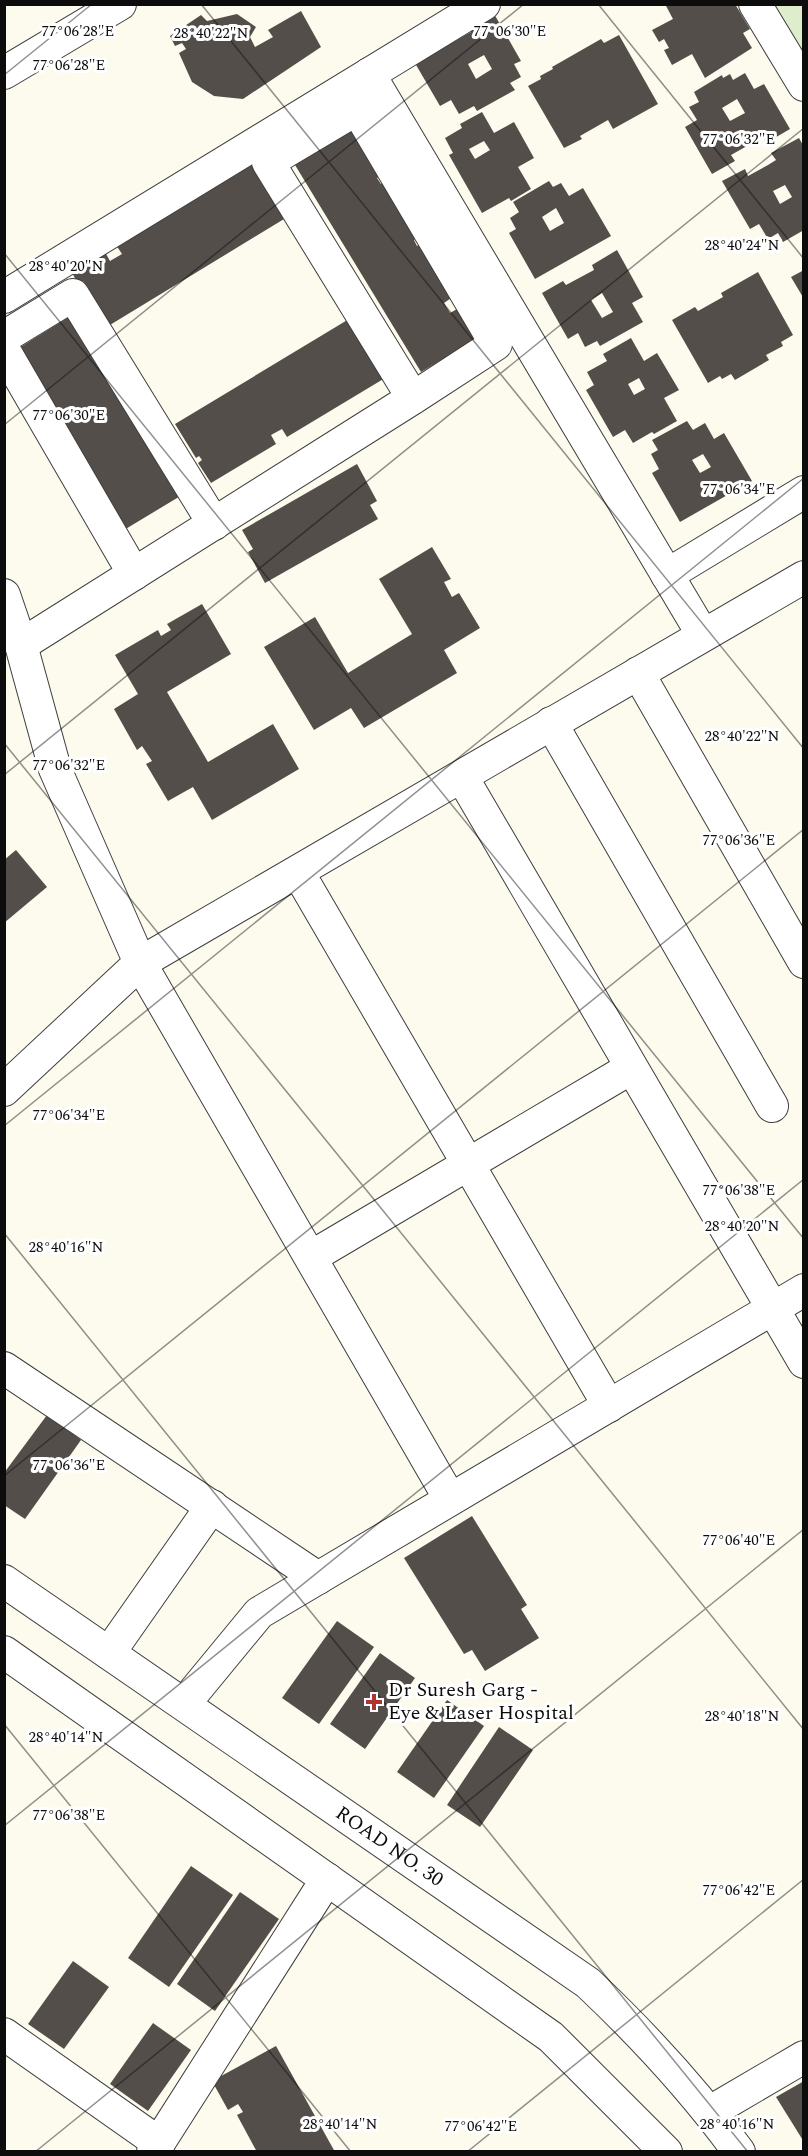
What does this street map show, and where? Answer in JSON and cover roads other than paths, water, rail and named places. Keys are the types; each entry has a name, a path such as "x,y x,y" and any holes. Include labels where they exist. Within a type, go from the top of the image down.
{"street":[{"path":"4,72 120,4"},
{"path":"4,297 484,4"},
{"path":"755,4 804,85"},
{"path":"369,74 703,635"},
{"path":"21,645 413,398 496,344 357,109 268,162 413,398"},
{"path":"4,337 73,295 214,524"},
{"path":"4,350 134,574"},
{"path":"667,574 804,492"},
{"path":"4,1090 140,963 703,635 800,589"},
{"path":"4,595 21,645 55,769 140,963 450,1499"},
{"path":"638,673 804,962"},
{"path":"551,723 772,1106"},
{"path":"462,777 804,1362"},
{"path":"298,872 609,1406"},
{"path":"311,1257 631,1068"},
{"path":"184,1704 259,1613 804,1290"},
{"path":"4,1368 318,1578"},
{"path":"109,1653 212,1506"},
{"name":"ROAD NO. 30","path":"4,1581 588,1983 638,2030 710,2112 739,2151"},
{"path":"4,1652 552,2037 666,2151"},
{"path":"4,2034 156,2147 327,1879"},
{"path":"710,2112 804,2057"}],"place":[{"name":"Dr Suresh Garg - Eye & Laser Hospital","path":"374,1702"}]}
